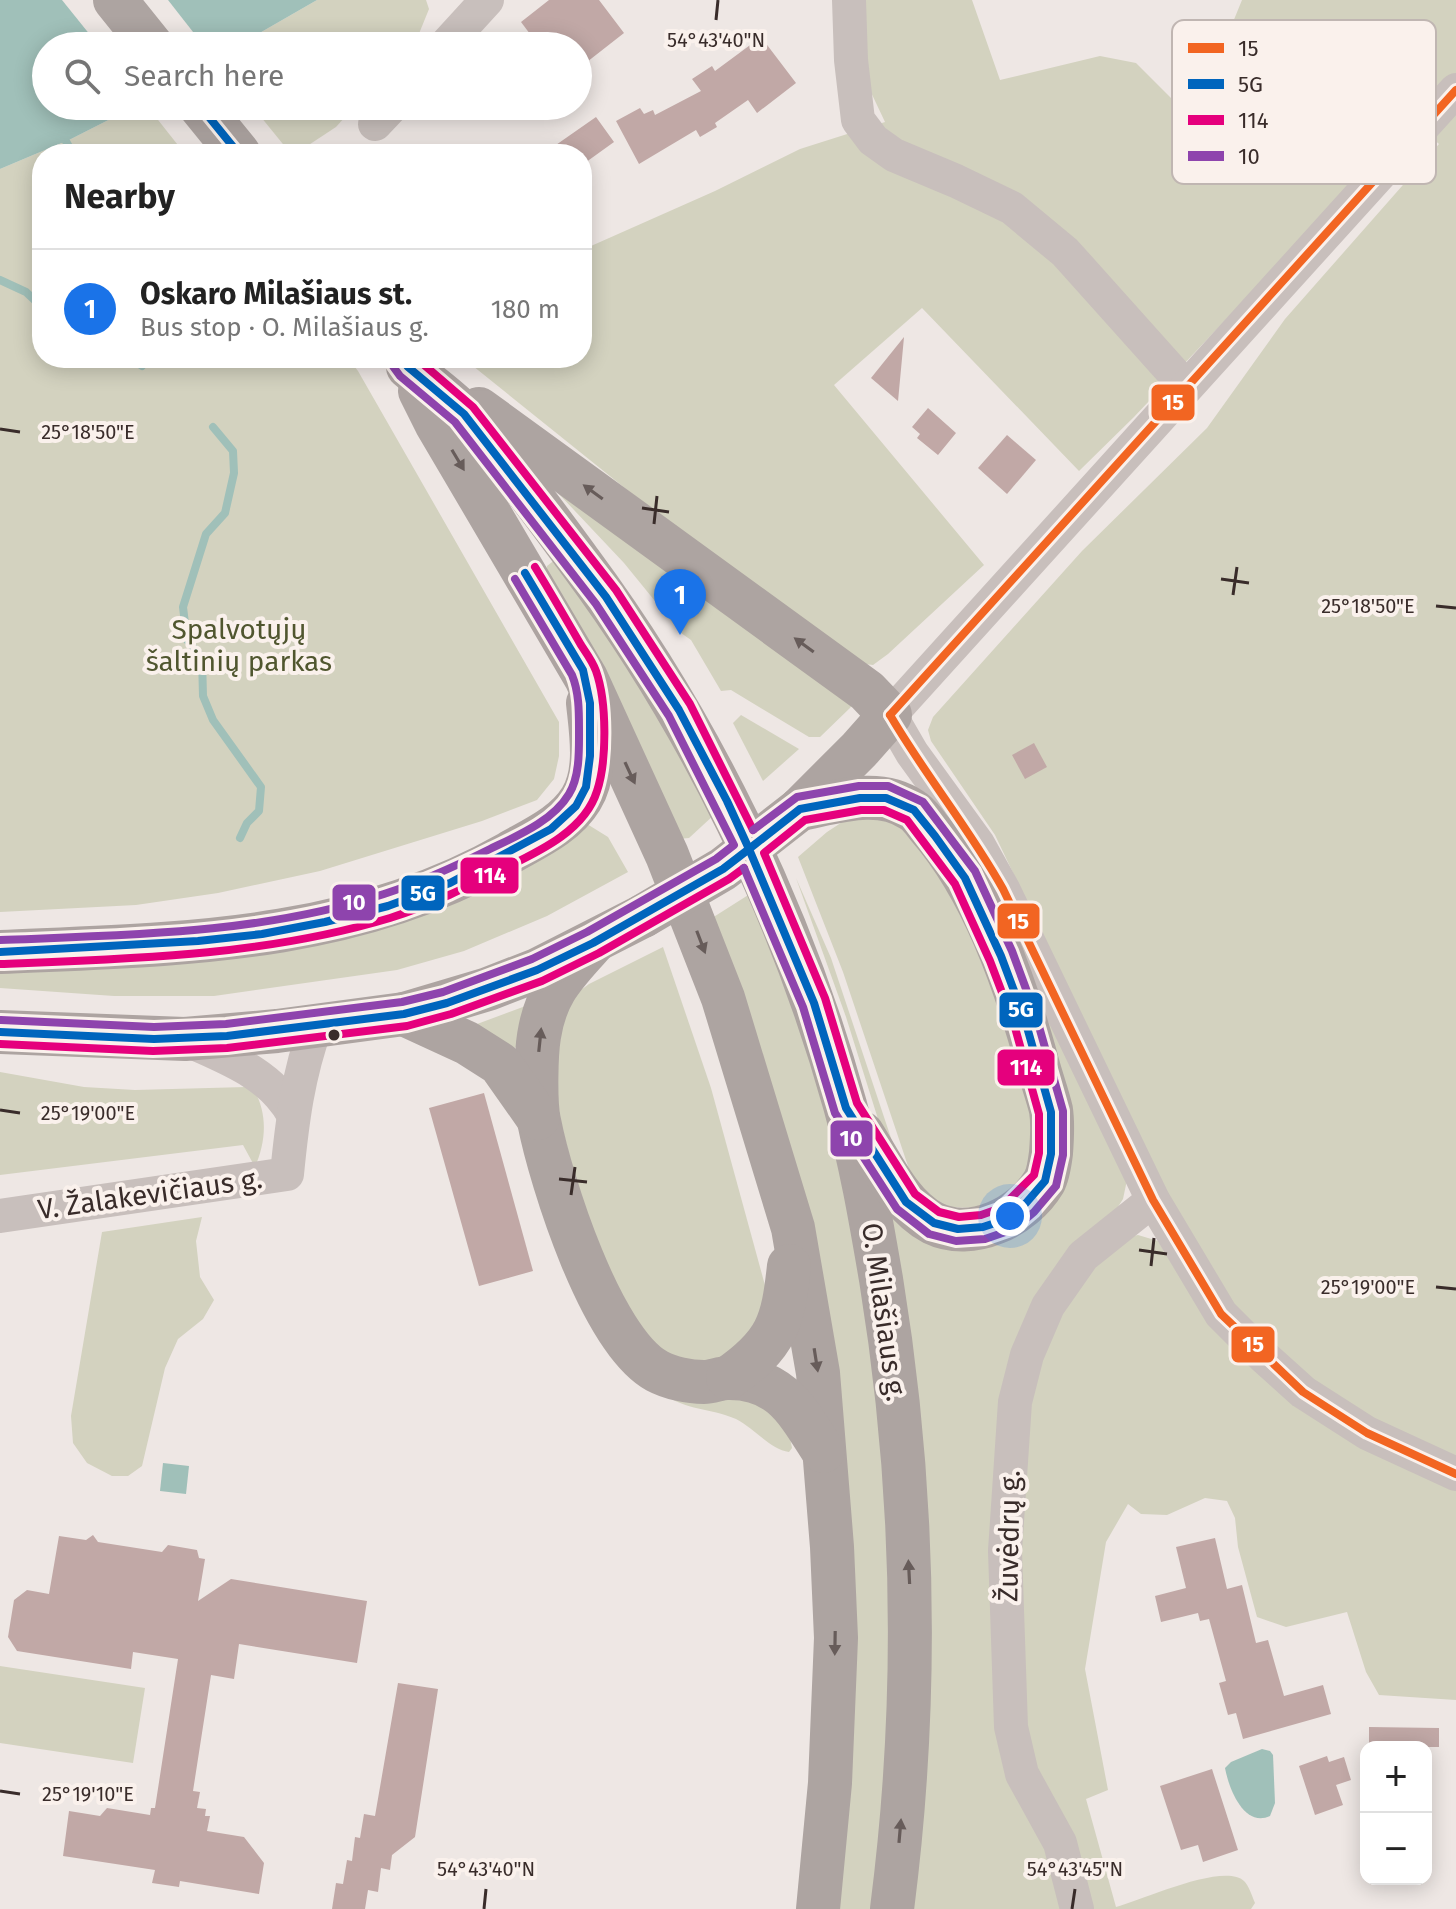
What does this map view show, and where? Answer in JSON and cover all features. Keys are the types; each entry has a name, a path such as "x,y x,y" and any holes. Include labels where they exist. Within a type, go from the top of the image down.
{"main road":[{"path":"115,0 141,32"},
{"path":"211,120 231,144"},
{"path":"407,368 436,423 586,678 667,855 723,998 793,1228 818,1373 836,1638 830,1783 818,1909"},
{"name":"O. Milašiaus g.","path":"411,368 464,414 500,459 606,597 679,710 727,801 814,1003 846,1108 873,1227 891,1337 905,1487 910,1676 903,1800 892,1909"},
{"path":"0,1032 185,1039 404,1014 488,989 593,943 723,869 800,809 890,715 867,691 453,390 414,368"},
{"path":"0,952 194,943 313,927 383,908 495,861 549,830 583,797 591,769 586,678"},
{"path":"800,809 860,798 886,798 914,810 965,878 1001,956 1025,1020 1051,1112 1051,1154 1045,1181 1007,1219 983,1227 958,1229 934,1223 906,1202 846,1108"},
{"path":"593,943 556,984 545,1013 539,1038 538,1118 573,1233 613,1324 635,1353 656,1370 677,1378 704,1382 728,1378 761,1383 776,1390 794,1405 824,1453"},
{"path":"404,1014 467,1043 500,1064 538,1118"},
{"path":"728,1378 748,1365 766,1345 782,1319 793,1228"}],"street":[{"path":"458,32 487,0"},
{"path":"849,0 851,60 858,120 873,140 894,155 1012,208 1065,252 1186,387"},
{"path":"1436,112 1456,90"},
{"path":"1371,184 890,715 912,753 978,844 1035,954 1153,1200 1221,1314 1303,1392 1367,1433 1456,1474"},
{"path":"965,878 1035,954"},
{"name":"V. Žalakevičiaus g.","path":"0,1216 287,1174 293,1114 306,1053 316,1026"},
{"path":"185,1039 247,1067 268,1082 293,1114"},
{"name":"Žuvėdrų g.","path":"1077,1909 1060,1843 1022,1774 1011,1727 1005,1551 1015,1402 1027,1355 1048,1306 1083,1256 1153,1200"}],"green space":[{"path":"317,0 426,0 429,9 420,32 261,32"},
{"path":"859,0 972,0 1000,80 1100,56 1136,63 1172,99 1172,184 1354,184 1134,417 1079,471 922,308 834,385 984,565 873,665 865,664 631,493 475,368 592,368 592,246 800,149 885,122 868,86"},
{"path":"1242,0 1456,0 1456,1700 1379,1695 1366,1672 1347,1612 1286,1627 1257,1617 1238,1547 1235,1518 1227,1501 1205,1498 1167,1515 1141,1514 1128,1504 1106,1542 1085,1669 1108,1790 1086,1799 1116,1907 1182,1884 1219,1876 1234,1876 1244,1881 1255,1903 1251,1909 908,1909 885,1211 901,1222 1054,1193 1020,961 1127,1180 1123,1199 1061,1295 1120,1239 1138,1235 1158,1241 1202,1313 1176,1215 995,835 931,741 928,730 933,717 1082,551 1207,428 1285,319 1404,184 1436,184 1436,147 1439,144 1436,141 1436,20 1234,20"},
{"name":"Spalvotųjų šaltinių parkas","path":"108,120 158,120 177,144 59,144"},
{"path":"263,120 342,120 310,144 283,144"},
{"name":"Spalvotųjų šaltinių parkas","path":"32,155 32,368 356,368 559,722 559,756 554,779 537,800 482,821 320,871 218,893 136,905 0,912 0,169"},
{"path":"558,493 859,694 850,708 820,737 809,737 731,690 721,691 691,640 681,633 624,563"},
{"path":"556,559 566,564 715,814 689,838 678,839 546,574 547,566"},
{"path":"741,715 799,749 763,781 733,723"},
{"path":"888,812 948,885 985,964 1027,1073 1038,1141 1021,1185 988,1208 935,1207 911,1175 843,972 798,857 850,817"},
{"path":"587,824 608,837 628,872 547,916 464,951 397,970 214,996 114,996 0,988 0,967 173,960"},
{"path":"796,878 831,958 899,1162 894,1170 846,1017"},
{"path":"753,892 778,959 835,1141 877,1358 897,1667 877,1909 833,1909 853,1570 712,918"},
{"path":"663,947 711,1088 766,1289 762,1318 728,1362 672,1361 617,1302 579,1193 552,1088 559,1017 570,998 589,984"},
{"path":"539,1001 526,1044 502,1052 461,1030"},
{"path":"0,1072 84,1087 135,1090 246,1087 254,1090 262,1109 263,1138 259,1157 255,1167 243,1145 0,1175"},
{"path":"202,1217 196,1241 200,1277 214,1300 203,1319 178,1339 165,1368 142,1466 128,1476 112,1476 87,1463 73,1443 71,1416 102,1232"},
{"path":"751,1391 789,1432 792,1448 789,1452 775,1447 736,1419 680,1403 660,1392"},
{"path":"0,1666 145,1688 133,1763 0,1743"}],"water":[{"path":"0,0 317,0 261,32 32,32 32,120 108,120 59,144 32,144 32,155 0,169"},
{"path":"163,1463 189,1466 186,1494 160,1491"},
{"path":"1262,1749 1273,1755 1275,1803 1270,1816 1261,1818 1245,1812 1239,1804 1225,1768 1231,1762"}],"pier":[{"path":"62,0 168,0 193,32 88,32"}],"building":[{"path":"549,0 599,0 624,33 592,58 592,32 528,32 521,22"},
{"path":"761,37 796,83 757,113 748,100 715,123 717,127 700,137 696,130 639,164 616,121 640,108 644,114 653,110 655,115 701,91 692,79 712,66 715,71"},
{"path":"596,117 614,142 592,158 592,144 557,144 592,120"},
{"path":"904,337 898,401 871,378"},
{"path":"928,408 956,433 938,455 917,438 920,434 912,427"},
{"path":"1007,435 1036,460 1007,494 978,468"},
{"path":"1034,743 1047,767 1025,779 1012,755"},
{"path":"484,1093 533,1271 479,1286 429,1108"},
{"path":"93,1535 98,1542 162,1552 168,1545 197,1550 199,1558 205,1559 198,1601 231,1579 367,1601 357,1663 239,1644 234,1679 211,1675 193,1791 200,1792 197,1808 206,1809 205,1816 210,1816 207,1831 244,1837 264,1863 259,1894 180,1881 179,1887 152,1883 155,1870 63,1856 69,1811 100,1816 107,1808 150,1815 151,1808 155,1808 178,1659 133,1652 131,1669 17,1651 8,1637 14,1600 27,1590 49,1594 59,1536 86,1540"},
{"path":"1215,1538 1227,1589 1242,1585 1256,1643 1268,1640 1284,1696 1323,1685 1331,1714 1243,1739 1236,1713 1228,1715 1219,1683 1226,1681 1209,1619 1200,1621 1198,1613 1161,1622 1155,1596 1186,1588 1176,1547"},
{"path":"398,1683 438,1689 415,1837 392,1855 390,1870 381,1868 378,1892 368,1890 365,1909 332,1909 336,1883 343,1884 347,1860 352,1861 355,1837 360,1838 364,1814 375,1816"},
{"path":"1369,1727 1439,1728 1439,1747 1432,1747 1432,1741 1369,1741"},
{"path":"1327,1756 1329,1762 1344,1757 1351,1780 1336,1785 1343,1805 1315,1815 1299,1766"},
{"path":"1212,1769 1238,1850 1203,1862 1198,1845 1181,1850 1160,1786"}],"waterway":[{"path":"62,134 68,144"},
{"path":"0,280 32,298"},
{"path":"213,427 233,451 234,473 225,513 206,534 183,607 187,640 202,658 203,696 213,720 261,787 259,811 247,823 240,838"}],"transit line":[{"name":"15","path":"1436,112 1456,90"},
{"name":"5G","path":"211,120 231,144"},
{"name":"15","path":"890,715 1371,184"},
{"name":"10","path":"1,1020 154,1027 226,1024 402,1002 443,992 532,959 587,932 716,859 734,845 669,716 596,604 455,422 394,368"},
{"name":"5G","path":"409,368 464,414 606,597 679,710 749,849"},
{"name":"114","path":"428,368 473,407 616,590 690,704 753,830"},
{"name":"114","path":"0,964 197,953 294,941 342,931 435,901 520,861 560,838 583,817 597,791 603,764 604,715 600,684 593,664 535,567"},
{"name":"5G","path":"0,952 198,941 262,934 325,922 388,906 450,883 551,829 576,806 586,787 590,756 590,703 583,670 525,573"},
{"name":"10","path":"0,940 194,930 242,925 337,907 384,894 438,873 544,820 562,804 575,779 579,754 578,702 572,675 515,579"},
{"name":"15","path":"890,715 1003,889 1153,1200 1221,1314 1303,1392 1367,1433 1456,1474"},
{"name":"10","path":"744,868 803,1007 835,1113 897,1209 929,1234 956,1241 985,1239 1014,1229 1034,1212 1056,1186 1063,1155 1063,1111 1036,1016 1012,951 975,871 923,802 888,786 859,786 797,797 753,830"},
{"name":"5G","path":"860,798 886,798 914,810 935,836 965,878 1001,956 1025,1020 1051,1112 1051,1154 1045,1181 1026,1203 1007,1219 983,1227 958,1229 934,1223 906,1202 846,1108 814,1003 749,849 800,809 860,798"},
{"name":"114","path":"861,810 884,810 907,820 955,884 1014,1024 1039,1114 1039,1153 1034,1175 1001,1208 981,1215 959,1217 939,1212 915,1194 857,1103 825,998 764,853 805,820 861,810"},
{"name":"5G","path":"0,1032 154,1039 227,1036 404,1014 447,1003 537,970 593,943 723,869 749,849"},
{"name":"114","path":"0,1044 153,1051 227,1048 407,1026 451,1014 542,981 599,953 744,868"}],"place":[{"name":"Oskaro Milašiaus st.","path":"680,635"}]}
